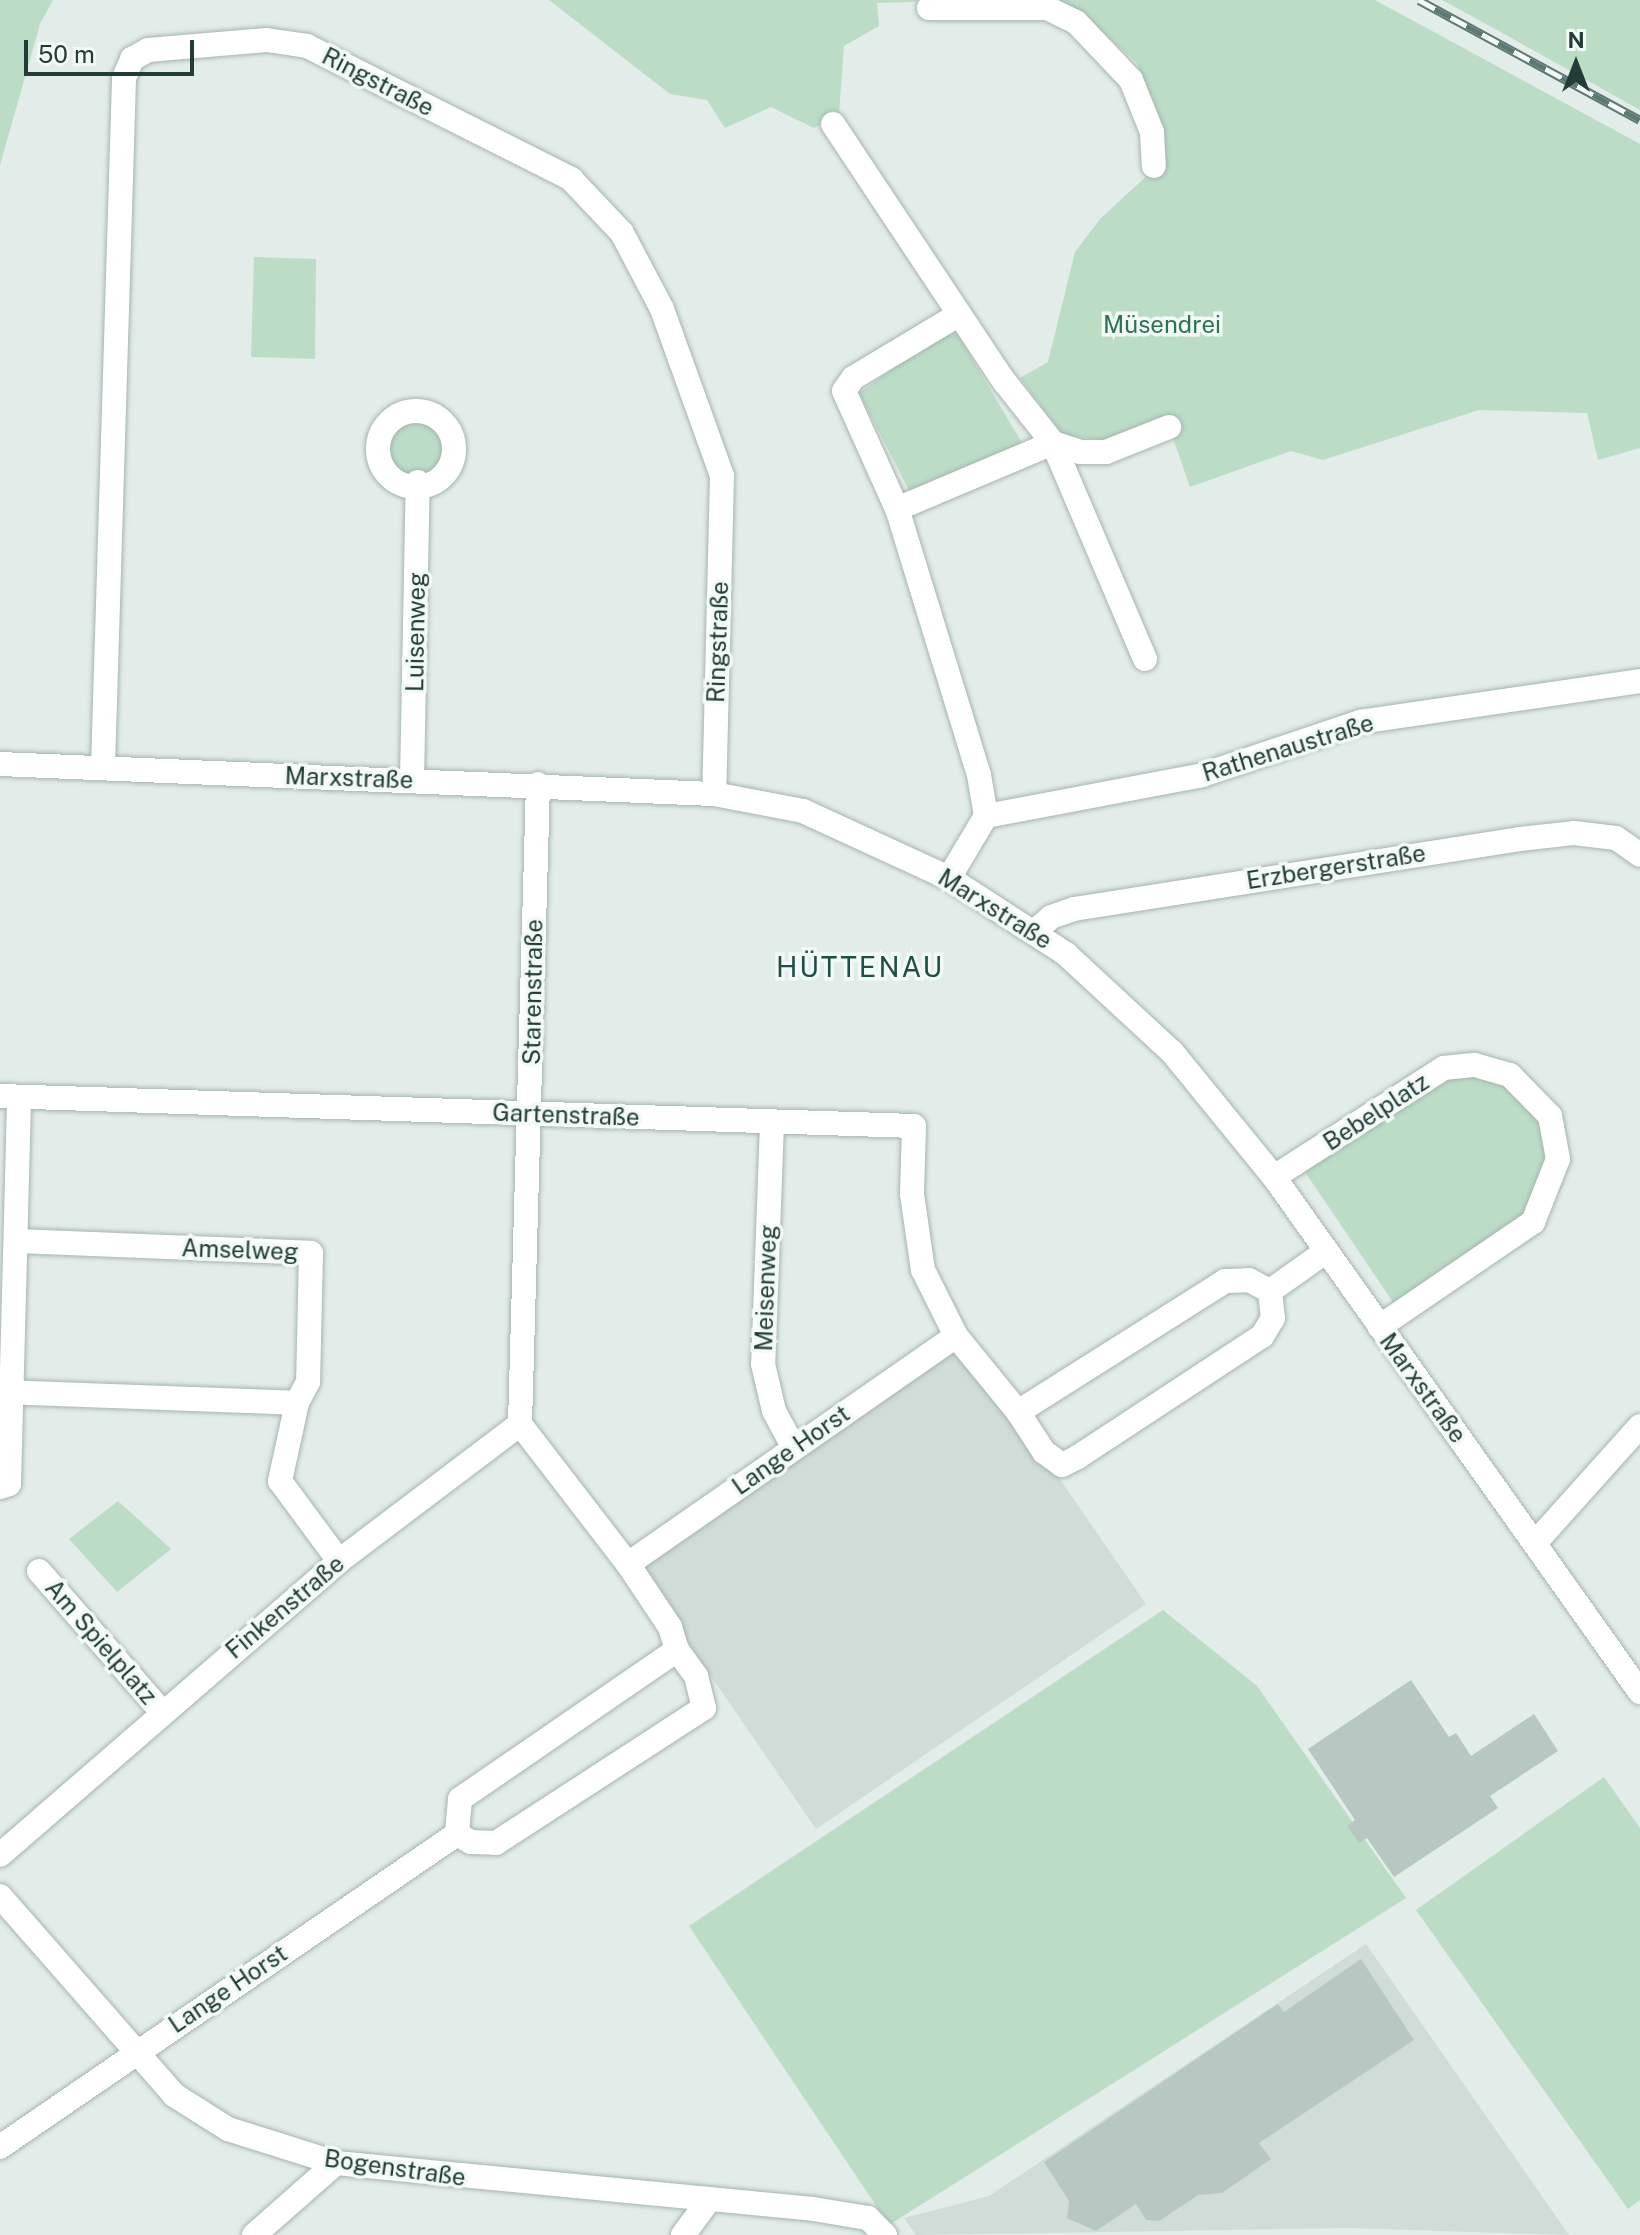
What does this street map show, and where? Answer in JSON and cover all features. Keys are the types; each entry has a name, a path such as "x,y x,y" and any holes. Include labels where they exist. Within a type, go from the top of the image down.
{"street":[{"path":"929,8 1047,8 1076,22 1131,80 1152,132 1154,166"},
{"name":"Ringstraße","path":"103,767 124,78 132,59 148,50 267,40 307,46 571,179 622,233 662,309 722,476 714,794"},
{"path":"833,124 958,315 1053,443 1145,659"},
{"path":"949,878 986,816 897,509 844,391 853,378 958,315"},
{"path":"897,509 1053,443 1106,452 1169,427"},
{"name":"Luisenweg","path":"412,781 418,482"},
{"name":"Rathenaustraße","path":"986,816 1145,789 1360,722 1640,681"},
{"name":"Marxstraße","path":"0,764 538,784 714,794 803,811 949,878 1034,932 1154,1032 1274,1177 1640,1692"},
{"name":"Starenstraße","path":"520,1424 538,784"},
{"name":"Erzbergerstraße","path":"1034,932 1051,917 1074,909 1520,839 1574,833 1616,838 1640,855"},
{"name":"Bebelplatz","path":"1274,1177 1444,1068 1475,1065 1510,1075 1550,1116 1558,1159 1533,1222 1379,1327"},
{"path":"0,1487 9,1484 6,1391 17,1241 10,1097"},
{"name":"Gartenstraße","path":"10,1097 914,1126 915,1238 923,1270 956,1336"},
{"name":"Meisenweg","path":"772,1123 763,1364 774,1411 794,1448"},
{"name":"Amselweg","path":"17,1241 311,1253 308,1382 297,1403 280,1481 339,1561"},
{"path":"1270,1291 1325,1252"},
{"path":"1018,1412 1225,1281 1249,1280 1270,1291"},
{"path":"956,1336 1018,1412 1044,1452 1062,1465 1262,1336 1273,1318 1270,1291"},
{"name":"Lange Horst","path":"628,1564 956,1336"},
{"path":"6,1391 297,1403"},
{"path":"520,1424 628,1564 670,1627 677,1650 696,1676 704,1708 496,1843 471,1842 457,1834 460,1799 677,1650"},
{"name":"Finkenstraße","path":"0,1855 339,1561 520,1424"},
{"path":"1535,1543 1640,1426"},
{"name":"Am Spielplatz","path":"39,1571 162,1712"},
{"name":"Lange Horst","path":"0,2147 457,1834"},
{"name":"Bogenstraße","path":"0,1896 136,2051 202,2115 336,2163 858,2216 885,2235"},
{"path":"254,2235 336,2163"},
{"path":"683,2235 709,2200"}],"shaded area":[{"path":"966,1343 1146,1604 816,1829 637,1568"},
{"path":"1366,1944 1569,2235 1349,2228 916,2235 904,2218 989,2196"}],"green space":[{"path":"0,0 53,0 40,24 0,165"},
{"path":"549,0 970,0 877,3 879,26 844,46 839,113 814,128 771,107 725,128 707,100 670,94"},
{"name":"Müsendrei","path":"1041,0 1375,0 1640,144 1640,448 1598,460 1587,413 1479,410 1323,460 1291,451 1190,487 1169,427 1112,441 1063,435 1020,378 1048,362 1075,252 1100,219 1166,158 1154,103 1136,62 1086,17"},
{"path":"1442,0 1640,0 1640,110 1497,30"},
{"path":"254,257 316,259 315,359 251,357"},
{"path":"957,333 1022,443 911,494 859,393 935,338"},
{"path":"417,420 437,428 445,448 437,468 417,476 397,468 389,448 397,428"},
{"path":"1446,1072 1507,1082 1541,1117 1551,1168 1524,1219 1397,1308 1303,1169"},
{"path":"118,1501 171,1549 117,1592 69,1539"},
{"path":"1163,1610 1257,1686 1406,1898 889,2225 689,1926"},
{"path":"1604,1777 1640,1828 1640,2200 1628,2209 1416,1910"}],"building":[{"path":"1411,1680 1449,1737 1456,1733 1471,1756 1534,1714 1558,1751 1490,1796 1498,1808 1394,1877 1367,1838 1359,1843 1347,1826 1355,1820 1308,1749"},
{"path":"1361,1959 1414,2040 1259,2143 1271,2159 1222,2193 1198,2195 1159,2221 1146,2220 1136,2204 1096,2231 1067,2218 1069,2201 1044,2162 1278,2004 1284,2012"}],"railway":[{"path":"1419,0 1640,120"}],"district":[{"name":"HÜTTENAU","path":"860,967"}]}
